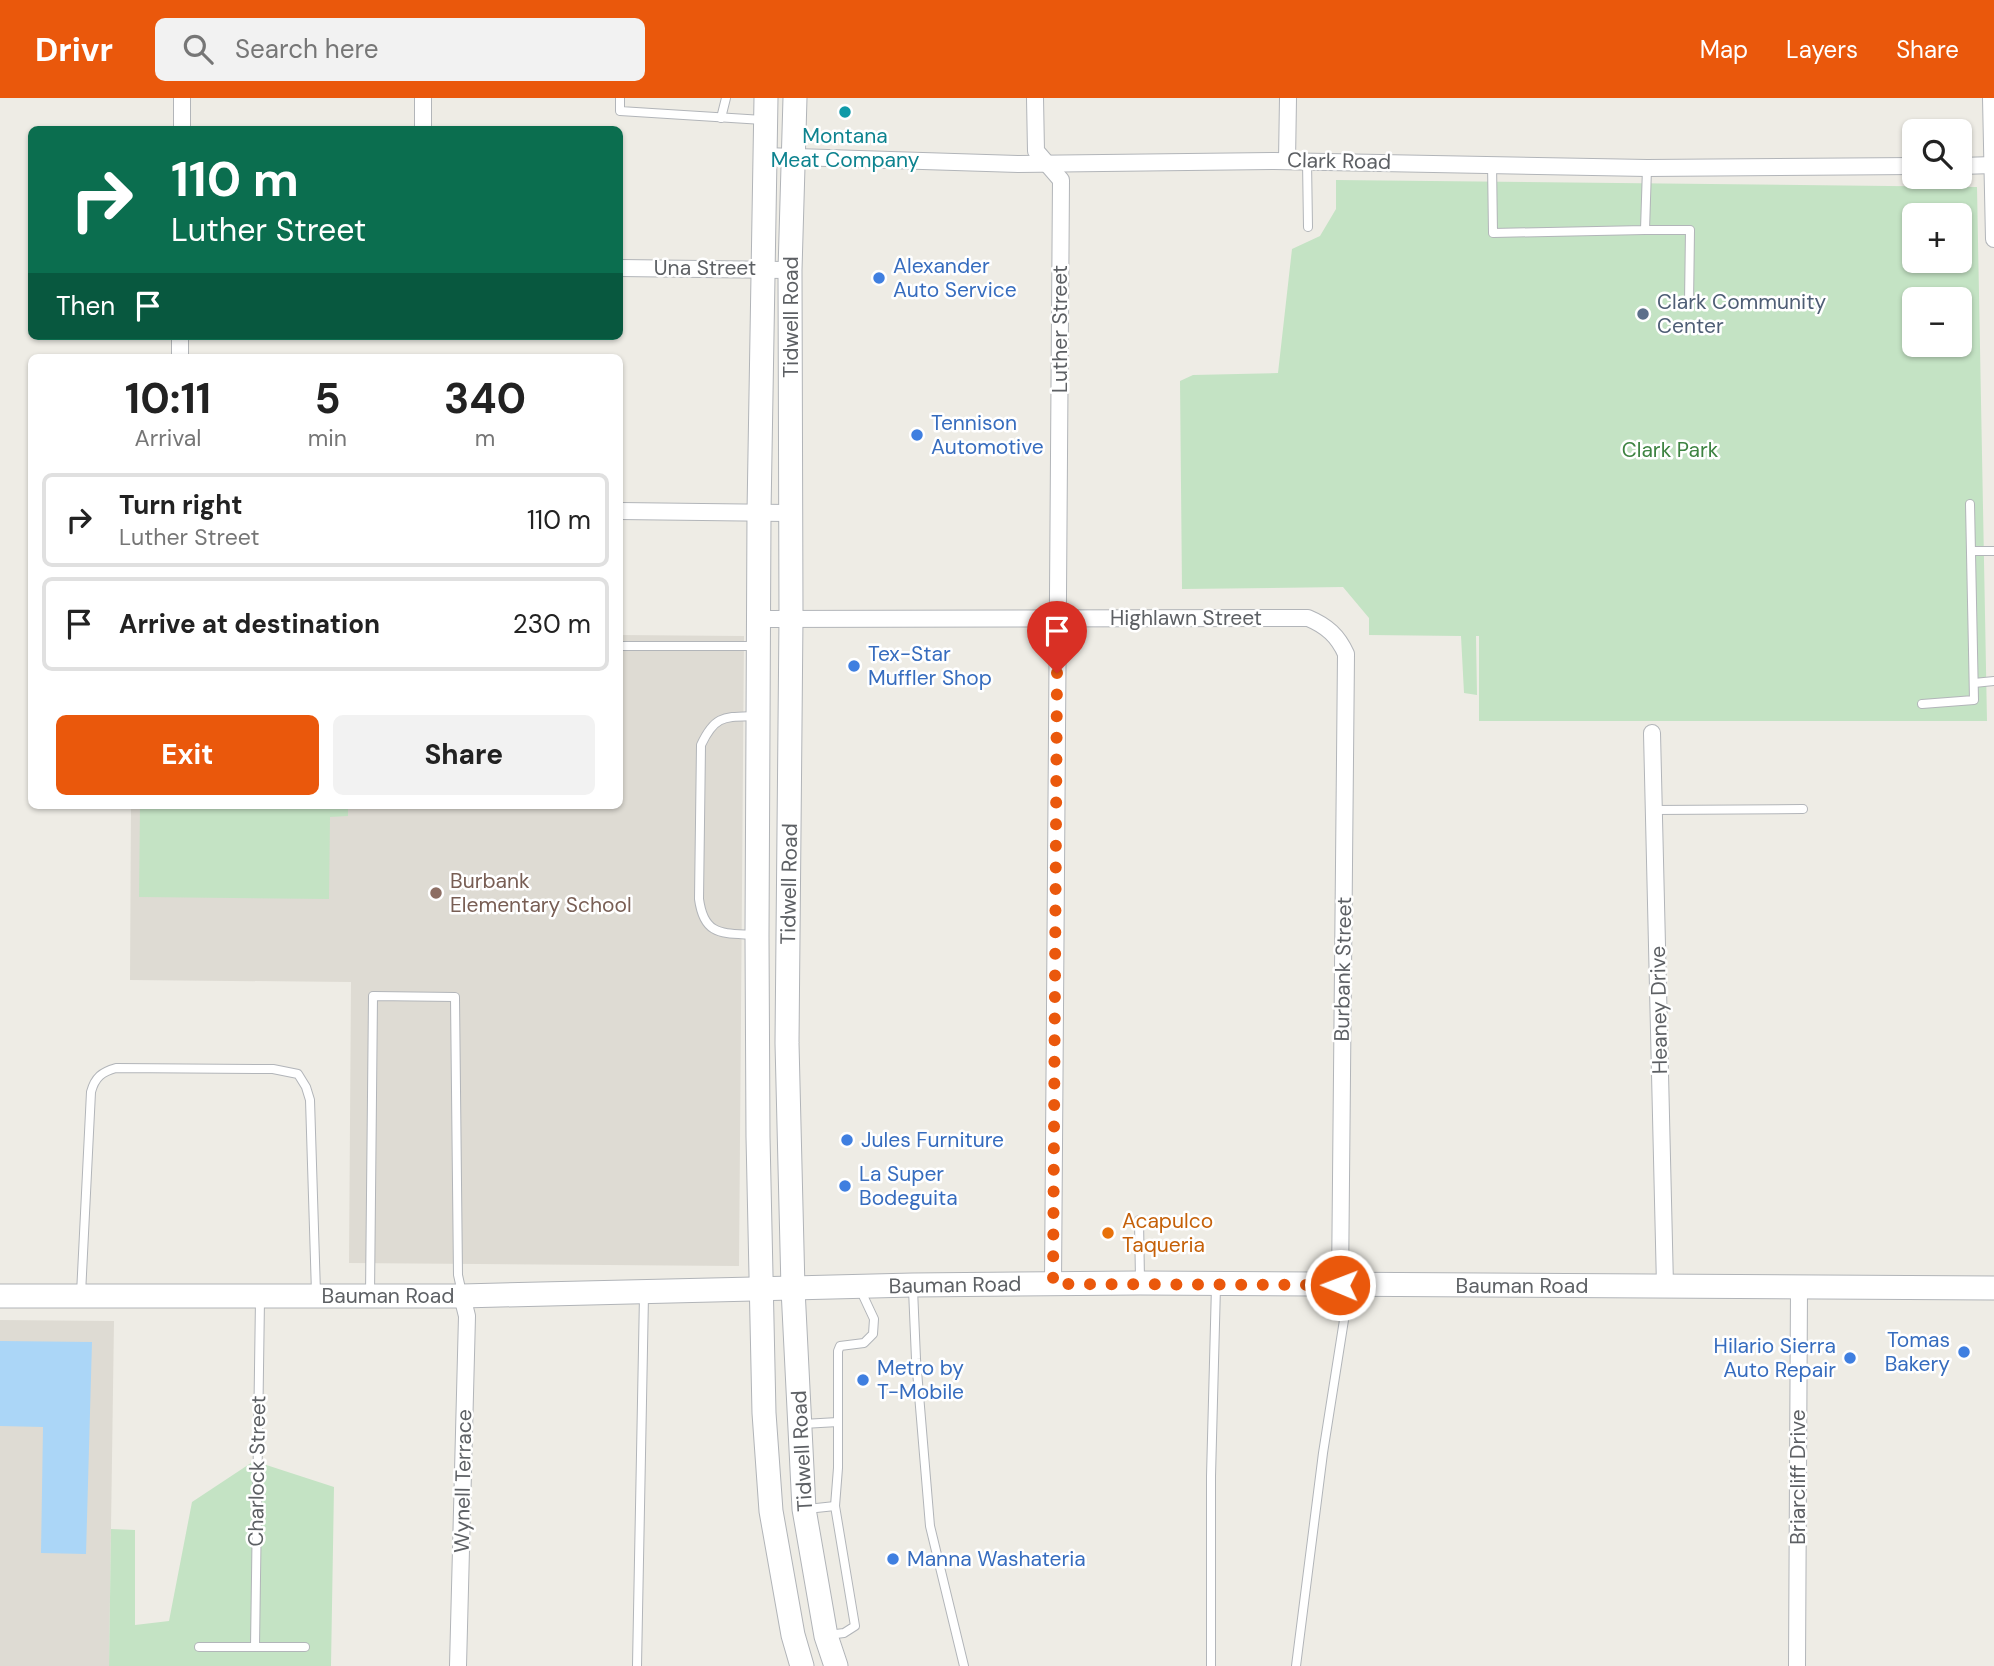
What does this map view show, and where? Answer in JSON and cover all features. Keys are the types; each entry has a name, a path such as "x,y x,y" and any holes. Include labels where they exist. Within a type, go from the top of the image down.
{"main road":[{"name":"Tidwell Road","path":"795,98 790,270 791,618 787,1043 793,1289 804,1509 826,1636 836,1666"},
{"name":"Tidwell Road","path":"766,109 758,619 757,1045 761,1289 764,1413 771,1511 799,1664"},
{"path":"758,832 789,834"},
{"path":"757,1045 787,1043"},
{"name":"Bauman Road","path":"0,1296 462,1296 913,1285 1140,1283 1994,1288"},
{"path":"771,1511 804,1509"}],"street":[{"path":"182,98 182,126"},
{"path":"423,98 423,126"},
{"name":"Luther Street","path":"1035,98 1036,151 1061,180 1053,1284"},
{"path":"1287,161 1288,98"},
{"path":"1991,98 1994,239"},
{"name":"Clark Road","path":"764,156 1019,164 1307,161 1647,168 1902,166"},
{"path":"1972,166 1993,165"},
{"name":"Una Street","path":"623,268 790,270"},
{"path":"623,511 791,513"},
{"name":"Highlawn Street","path":"758,619 1308,618 1332,631 1346,654"},
{"name":"Burbank Street","path":"1340,1285 1346,654"},
{"name":"Heaney Drive","path":"1653,733 1665,1286"},
{"name":"Briarcliff Drive","path":"1797,1666 1799,1288"},
{"name":"Wynell Terrace","path":"458,1666 467,1316 462,1296"}],"lane":[{"path":"620,98 620,111 721,117 766,109"},
{"path":"721,117 726,98"},
{"path":"1307,161 1308,227"},
{"path":"1492,163 1493,233 1689,230 1689,303"},
{"path":"1645,230 1647,168"},
{"path":"1922,704 1974,700 1970,504"},
{"path":"1971,551 1994,551"},
{"path":"623,646 758,646"},
{"path":"1973,682 1994,681"},
{"path":"757,936 724,933 711,928 701,916 699,899 701,745 709,728 718,719 758,716"},
{"path":"1654,810 1803,809"},
{"path":"370,1296 373,996 455,997 458,1275 462,1296"},
{"path":"81,1296 91,1092 94,1081 104,1071 116,1068 272,1069 298,1074 310,1100 316,1296"},
{"path":"1139,1220 1140,1283"},
{"path":"1211,1666 1211,1476 1217,1283"},
{"path":"913,1285 916,1359 930,1526 964,1666"},
{"path":"1296,1666 1323,1453 1344,1320 1340,1285"},
{"path":"826,1636 845,1633 855,1626 835,1506 838,1351 840,1346 846,1344 864,1343 873,1334 874,1319 859,1287"},
{"path":"637,1666 644,1292"},
{"name":"Charlock Street","path":"255,1647 260,1296"},
{"path":"800,1424 838,1422"},
{"path":"804,1509 835,1506"},
{"path":"199,1647 305,1647"}],"shaded area":[{"name":"Burbank Elementary School","path":"623,635 744,636 739,1266 349,1263 351,982 130,980 131,809 623,809"},
{"path":"0,1320 114,1321 109,1666 0,1666"}],"green space":[{"name":"Clark Park","path":"1336,180 1902,186 1902,189 1977,187 1987,721 1479,721 1479,636 1476,636 1477,695 1464,693 1461,636 1369,635 1369,618 1343,587 1182,589 1180,381 1193,375 1278,373 1292,249 1320,236 1336,209"},
{"path":"140,809 348,809 348,816 330,817 329,899 139,897"},
{"path":"254,1461 334,1487 331,1666 109,1666 111,1529 135,1530 135,1625 169,1621 192,1502"}],"water":[{"path":"0,1341 92,1342 86,1554 41,1553 43,1427 0,1426"}],"place":[{"name":"Montana Meat Company","path":"845,112"},
{"name":"Alexander Auto Service","path":"879,278"},
{"name":"Clark Community Center","path":"1643,314"},
{"name":"Tennison Automotive","path":"917,435"},
{"name":"Tex-Star Muffler Shop","path":"854,666"},
{"name":"Burbank Elementary School","path":"436,893"},
{"name":"Jules Furniture","path":"847,1140"},
{"name":"La Super Bodeguita","path":"845,1186"},
{"name":"Acapulco Taqueria","path":"1108,1233"},
{"name":"Tomas Bakery","path":"1964,1352"},
{"name":"Hilario Sierra Auto Repair","path":"1850,1358"},
{"name":"Metro by T-Mobile","path":"863,1380"},
{"name":"Manna Washateria","path":"893,1559"}],"route":[{"path":"1057,673 1053,1284 1340,1285"}]}
